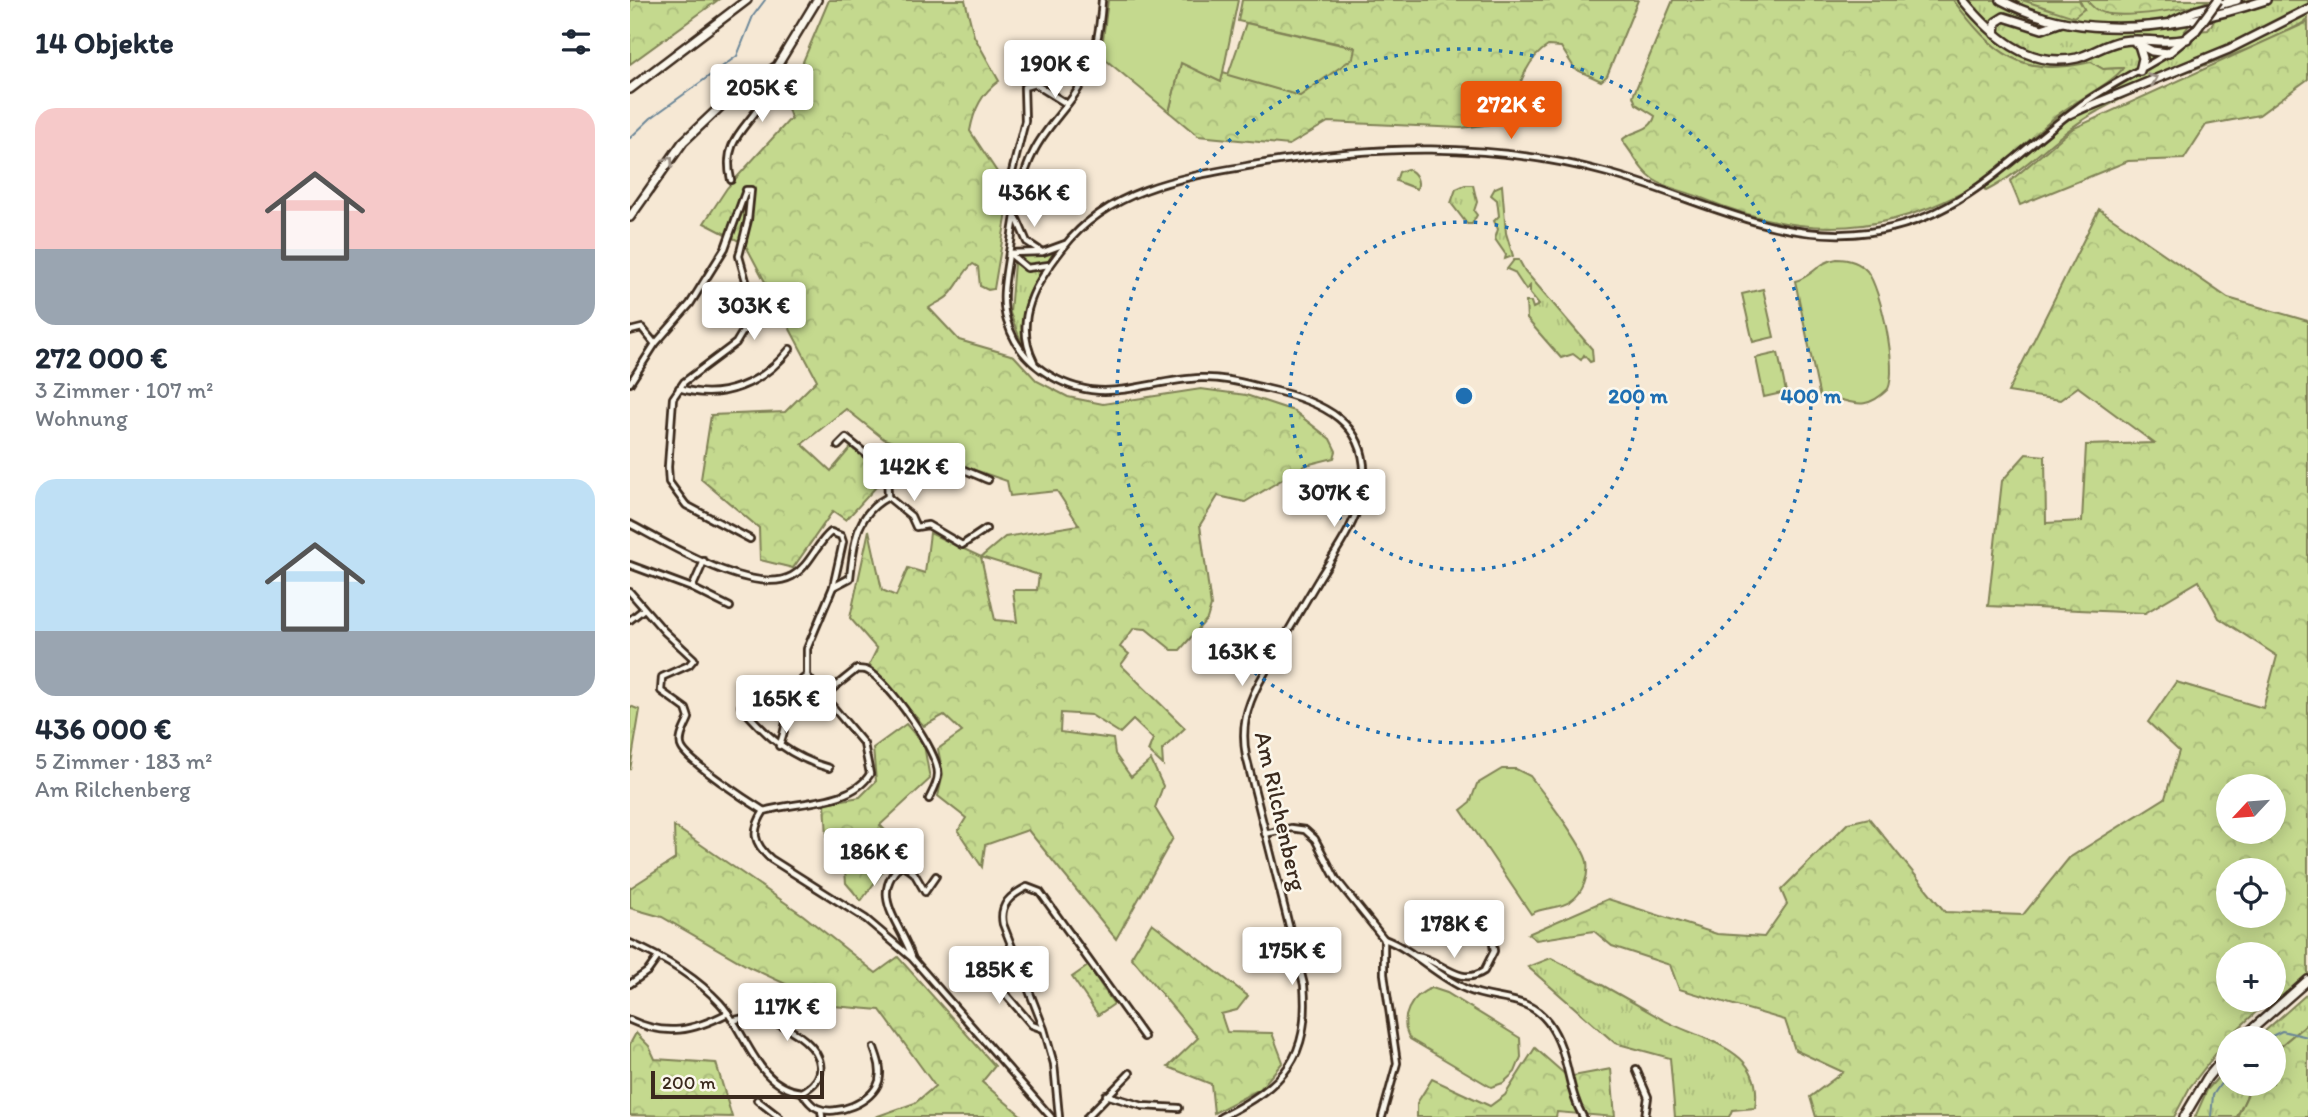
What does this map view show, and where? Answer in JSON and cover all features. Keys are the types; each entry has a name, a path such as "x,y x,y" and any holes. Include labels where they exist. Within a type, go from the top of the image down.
{"main road":[{"path":"630,89 747,0"},
{"path":"630,217 683,142 722,105 762,78 781,60 817,0"},
{"path":"1963,0 1995,34 2019,51 2050,60 2074,58 2119,41 2162,43 2187,39"},
{"path":"2001,0 2062,22 2114,27 2170,24 2212,16 2266,0"},
{"path":"2136,43 2168,53 2196,30 2218,0"},
{"path":"2170,24 2195,10 2237,0"},
{"path":"2090,106 2238,45 2308,9"},
{"path":"1995,34 1996,22 2004,17 2042,29 2062,22"},
{"path":"2136,43 2143,58 2140,71"},
{"path":"2256,1026 2308,980"},
{"path":"2184,1117 2216,1067"}],"street":[{"name":"Am Rilchenberg","path":"1102,0 1099,31 1089,68 1068,104 1034,150 1018,198 1004,290 1006,320 1018,346 1036,365 1065,383 1106,393 1209,378 1292,394 1329,410 1346,426 1355,440 1363,477 1356,513 1259,682 1243,724 1246,756 1304,985 1307,1017 1303,1039 1281,1077 1255,1100 1221,1117"},
{"path":"1036,365 1027,345 1025,318 1039,282 1053,262 1066,244 1107,209 1167,181 1317,155 1417,149 1475,150 1540,159 1609,173 1771,228 1812,234 1858,234 1918,220 1953,205 2004,170 2063,119 2097,94 2168,53"},
{"path":"731,180 728,166 731,144 745,122 763,105 768,89 762,78"},
{"name":"Am Rilchenberg","path":"1018,198 1008,188 1025,121 1024,87 1035,84 1068,104"},
{"path":"2063,119 2090,106"},
{"path":"630,383 655,344 690,304 724,248 747,190 751,190 748,220 739,256 748,288 748,323 736,343 679,388 673,398 669,482 686,505 750,539"},
{"path":"1016,216 1027,243 1043,252"},
{"path":"1009,253 1043,252 1066,244"},
{"path":"1009,253 1019,264 1030,268 1053,262"},
{"path":"630,331 642,328 655,344"},
{"path":"679,388 691,392 739,389 764,377 790,349"},
{"path":"838,446 846,438 887,471 888,497 911,516 916,527 928,525 962,545 986,528"},
{"path":"872,459 887,450 896,451 948,463 988,480"},
{"path":"833,587 850,578 854,544 863,518 871,506 888,497"},
{"path":"630,524 704,561 739,575 772,582 783,580 804,566 827,535 836,532 843,542 833,587 807,649 807,676 864,744 870,774 862,787 847,794 764,811 726,786 682,748 680,738 689,718 686,709 662,691 660,685 662,677 689,665 694,659 630,592"},
{"path":"692,588 704,561"},
{"path":"630,565 692,588 730,607"},
{"path":"630,620 644,608"},
{"path":"822,697 857,669 868,671 926,737 939,772 929,799"},
{"path":"779,746 788,725 791,693 795,683 807,676"},
{"path":"741,706 790,754 829,768"},
{"path":"764,811 755,825 754,838 760,849 858,914 912,958 1051,1117"},
{"path":"1265,834 1291,828 1305,830 1315,839 1336,879 1384,939 1416,956 1452,983 1470,991 1515,1000 1534,1008 1547,1021 1562,1045 1577,1106 1583,1117"},
{"path":"912,958 907,942 889,910 886,892 891,874 902,864 914,873 925,892 936,876"},
{"path":"1059,1117 1054,1064 1044,1029 1001,914 1014,894 1027,887 1040,892 1144,1037"},
{"path":"1382,1117 1397,1063 1384,974 1384,939"},
{"path":"630,943 699,983 735,1020 768,1076 784,1087 802,1092 809,1102 821,1110 850,1106 872,1093 880,1072 874,1048"},
{"path":"1416,956 1426,957 1452,973 1468,977 1484,971 1494,951 1493,944"},
{"path":"972,956 1032,1025 1044,1029"},
{"path":"630,984 649,971 658,957"},
{"path":"630,1020 656,1031 675,1032 728,1013"},
{"path":"735,1020 752,1017 772,1020 811,1046 820,1061 819,1074 813,1085 802,1092"},
{"path":"1636,1069 1648,1097 1645,1117"},
{"path":"1087,1117 1130,1073"},
{"path":"1106,1096 1143,1106 1178,1108"},
{"path":"757,1100 779,1117"},
{"path":"821,1110 822,1117"}],"green space":[{"path":"630,0 718,0 630,64"},
{"path":"829,0 965,0 974,36 999,81 980,102 970,131 1003,181 997,211 1007,212 994,289 988,290 980,286 978,267 973,264 948,296 929,308 959,340 1014,356 1037,381 1068,397 1103,404 1201,389 1246,395 1294,411 1330,439 1336,451 1334,458 1306,465 1245,502 1218,496 1200,525 1211,606 1207,619 1180,650 1172,650 1146,629 1134,628 1120,647 1129,654 1121,665 1185,728 1162,750 1163,765 1148,751 1153,739 1133,720 1120,733 1091,715 1061,713 1060,732 1113,739 1115,754 1131,777 1151,760 1163,786 1155,808 1173,838 1116,939 1028,830 985,845 982,867 958,831 966,818 938,796 943,774 938,749 962,732 944,715 924,726 869,665 877,649 850,618 869,530 882,590 896,596 908,568 925,573 930,533 981,557 1005,537 1079,525 1057,491 1010,496 1007,481 884,439 846,409 802,444 831,471 853,445 886,476 846,520 833,511 793,568 760,560 759,528 701,479 711,415 785,412 817,380 745,244 704,223 727,188 791,118 786,102","holes":["981,557 1039,575 1037,590 1013,590 1017,622 995,620"]},
{"path":"1108,0 1238,0 1221,82 1181,63 1169,112 1107,61 1102,47"},
{"path":"1242,0 1638,0 1607,76 1601,81 1575,69 1561,47 1548,46 1527,68 1509,117 1500,123 1461,128 1328,122 1289,145 1198,136 1169,112 1181,62 1220,81 1223,72 1300,96 1353,57 1354,47 1238,21"},
{"path":"1673,0 1953,0 1996,48 2027,64 2046,67 2091,62 2103,69 2123,68 2112,79 2055,117 2009,159 1960,194 1927,209 1894,219 1830,227 1797,225 1732,210 1659,183 1645,173 1624,143 1623,139 1646,128 1655,116 1636,104 1633,96"},
{"path":"1953,0 2022,0 2084,9 2079,0 2087,0 2098,9 2127,14 2207,2 2184,32 2208,30 2228,0 2308,0 2308,20 2283,34 2150,86 2098,111 2069,130 2015,173 1986,191 1980,183 2062,111 2123,68 2103,69 2091,62 2046,67 2011,58 1982,35"},
{"path":"2022,0 2079,0 2084,9 2074,17"},
{"path":"2087,0 2209,0 2174,10 2114,14 2101,12"},
{"path":"2308,22 2308,79 2259,115 2206,125 2184,159 2128,161 2020,205 2010,181 2072,129"},
{"path":"1246,23 1355,48 1353,58 1300,96 1228,75"},
{"path":"1407,169 1416,177 1417,189 1396,181 1399,172"},
{"path":"1473,185 1477,202 1474,211 1477,215 1472,224 1467,224 1451,203 1456,189"},
{"path":"1502,185 1506,233 1513,256 1505,259 1506,255 1495,239 1498,229 1494,221 1499,216 1497,200 1491,195 1495,188"},
{"path":"2099,209 2228,298 2308,321 2308,974 2286,995 2286,942 2216,942 2216,1012 2256,1012 2241,1026 2216,1026 2216,1053 2190,1087 2174,1117 1816,1117 1810,1097 1843,1072 1795,1050 1785,1020 1679,989 1670,965 1612,946 1594,931 1536,940 1528,934 1608,899 1717,934 1764,937 1787,904 1781,890 1848,823 1869,818 1945,912 2023,915 2069,858 2165,798 2179,751 2148,722 2176,682 2263,708 2277,656 2219,618 2199,581 2145,613 1988,606 2002,481 2026,454 2045,456 2046,523 2082,521 2086,445 2154,443 2078,387 2060,400 2008,392"},
{"path":"1053,253 1048,262 1033,266 1018,257"},
{"path":"1837,259 1853,262 1867,271 1878,294 1886,329 1891,365 1888,389 1878,398 1861,404 1820,398 1795,281"},
{"path":"1514,260 1519,260 1525,271 1592,349 1593,361 1590,362 1584,355 1581,360 1573,354 1561,358 1527,319 1526,302 1531,302 1533,308 1539,305 1530,294 1530,286 1526,290 1514,272 1507,269"},
{"path":"1014,263 1024,269 1041,272 1024,308 1023,346 1010,313"},
{"path":"1763,289 1774,337 1753,342 1742,294"},
{"path":"1778,353 1786,392 1764,397 1756,358"},
{"path":"630,706 640,710 630,770"},
{"path":"906,724 924,745 930,779 880,825 901,847 861,901 846,883 844,858 828,854 825,803 860,797 876,781 873,748"},
{"path":"1502,769 1516,769 1530,776 1584,854 1587,867 1584,884 1579,894 1566,904 1531,914 1461,810 1470,803 1477,784"},
{"path":"674,826 803,915 876,973 898,957 995,1066 982,1082 1023,1117 875,1117 915,1103 935,1086 880,1010 833,1006 749,967 662,917 630,908 630,888 675,859"},
{"path":"1152,923 1248,996 1237,1010 1221,1014 1227,1032 1272,1033 1283,1062 1260,1089 1214,1113 1211,1084 1168,1067 1198,1038 1131,957"},
{"path":"1551,958 1660,1018 1726,1048 1740,1058 1750,1071 1756,1087 1755,1108 1732,1110 1729,1117 1675,1117 1670,1058 1615,1043 1528,967"},
{"path":"1088,966 1114,1004 1098,1015 1072,977"},
{"path":"1432,988 1447,993 1520,1038 1521,1057 1515,1072 1503,1083 1491,1087 1410,1039 1405,1024 1409,1009 1418,996"},
{"path":"2308,993 2308,1023 2286,1041 2286,1026 2271,1026"},
{"path":"2308,1023 2308,1117 2237,1117 2247,1096 2286,1096 2286,1041"},
{"path":"636,1033 649,1046 655,1059 716,1063 732,1117 630,1115 630,1044"},
{"path":"1535,1048 1568,1077 1611,1069 1615,1117 1557,1112 1556,1117 1417,1117 1417,1103 1432,1079 1490,1106 1505,1095"},
{"path":"2216,1080 2216,1096 2247,1096 2237,1117 2195,1117 2207,1090"}],"waterway":[{"path":"630,138 651,118 737,56 753,16 765,0"},
{"path":"2286,1032 2308,1037"},
{"path":"2211,1117 2213,1095 2216,1091"}]}
